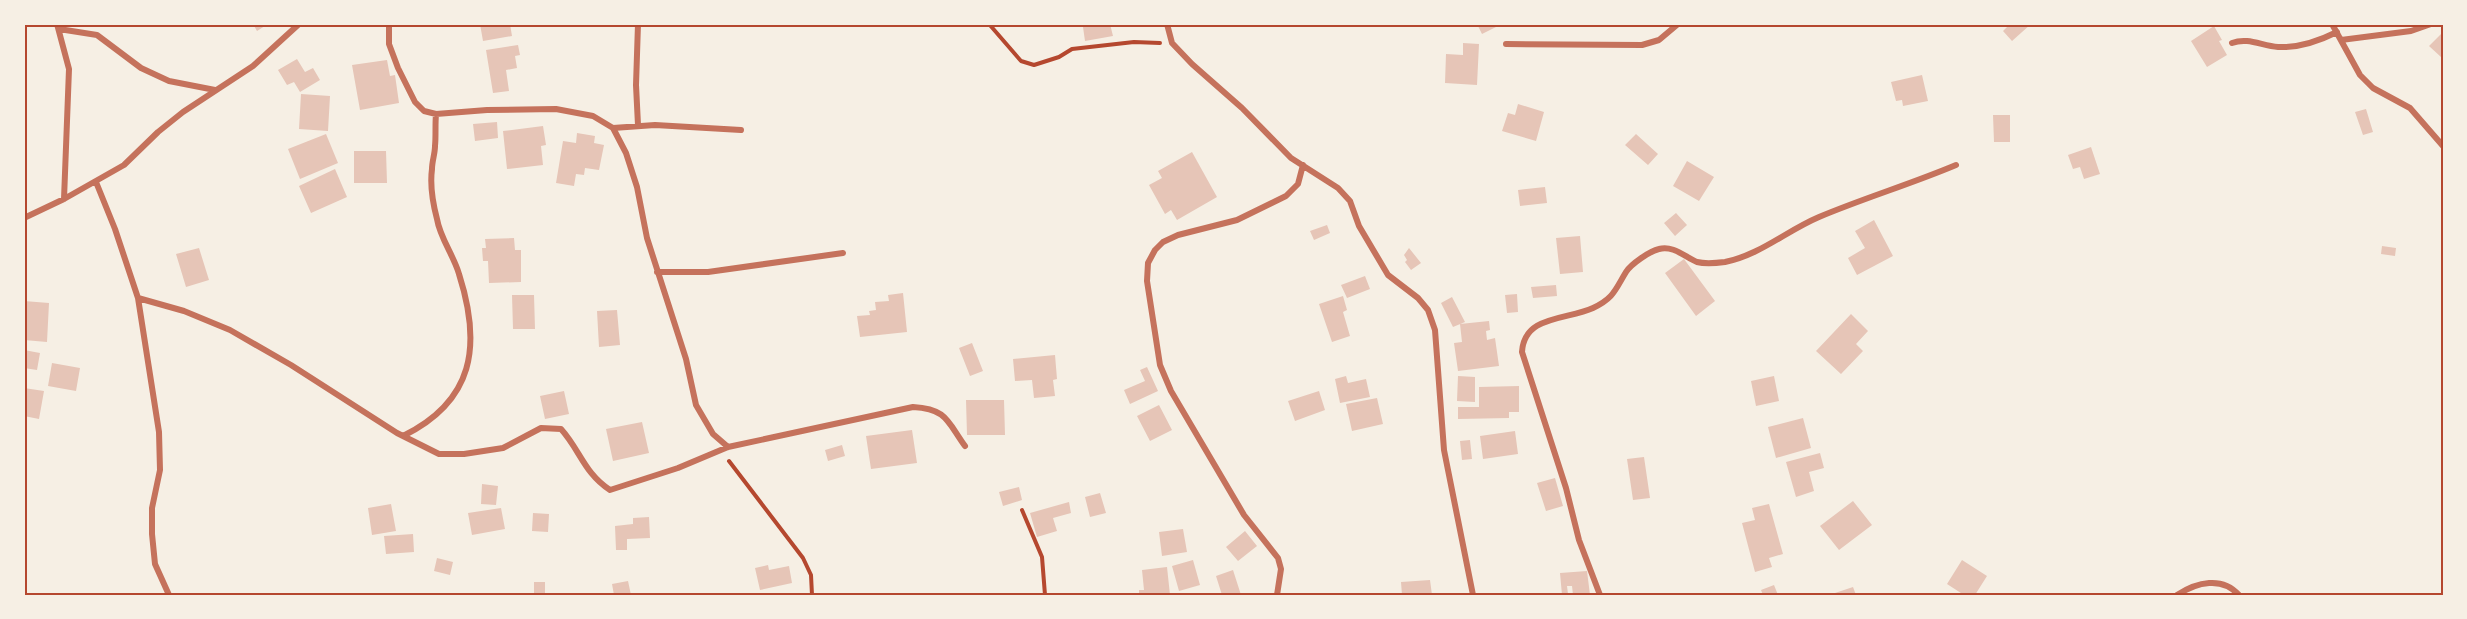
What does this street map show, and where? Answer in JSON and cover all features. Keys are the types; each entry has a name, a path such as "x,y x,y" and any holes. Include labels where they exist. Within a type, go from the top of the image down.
{"street":[{"path":"24,218 64,199 124,165 158,132 215,90 253,66 299,24"},
{"path":"389,24 389,44 398,68 415,102 424,111 436,114 487,110 556,110 593,116 613,128 626,153 637,187 647,238 686,359 696,405 725,449"},
{"path":"638,24 636,85 638,125"},
{"path":"1167,24 1173,43 1290,158 1338,188 1350,201 1359,226 1388,275 1418,298 1428,310 1435,330 1444,450 1473,595"},
{"path":"1506,44 1642,45 1659,40 1678,24"},
{"path":"2332,24 2360,75 2373,88 2410,108 2443,146"},
{"path":"2341,40 2412,31 2431,24"},
{"path":"64,199 69,69 58,26 96,35 141,68 169,81 215,90"},
{"path":"2232,43 2245,40 2276,47 2290,47 2309,44 2337,32"},
{"path":"403,436 426,424 446,406 460,388 468,363 471,342 468,306 459,273 437,222 431,171 436,145 436,114"},
{"path":"613,128 638,125 741,130"},
{"path":"1277,595 1281,569 1278,558 1244,515 1171,391 1160,365 1147,281 1148,263 1155,250 1163,242 1178,235 1237,220 1286,196 1298,184 1303,165"},
{"path":"1600,595 1579,540 1566,488 1522,352 1523,341 1532,328 1593,308 1606,301 1619,288 1627,270 1659,249 1670,248 1699,262 1722,263 1750,255 1792,230 1820,217 1956,165"},
{"path":"96,182 115,229 138,298 159,432 160,470 152,508 155,564 169,595"},
{"path":"657,272 708,272 843,253"},
{"path":"138,298 184,311 230,330 291,365 403,436 440,454 464,454 503,448 541,428 561,429 571,440 580,459 595,480 610,490 678,468 725,449 913,407 930,408 943,414 965,446"},
{"path":"2177,595 2187,589 2209,583 2226,584 2239,595"}],"path":[{"path":"989,24 1021,61 1034,65 1059,57 1072,49 1134,42 1173,43"},
{"path":"725,449 752,493 803,558 811,575 812,595"},
{"path":"1022,510 1042,557 1045,595"}],"building":[{"path":"253,24 268,24 257,31"},
{"path":"480,24 510,24 512,36 483,41"},
{"path":"1087,24 1110,24 1113,36 1085,41 1083,27"},
{"path":"1477,24 1502,24 1482,34"},
{"path":"2010,24 2031,24 2012,41 2003,31"},
{"path":"2214,26 2227,55 2207,67 2191,41"},
{"path":"2443,32 2443,55 2441,57 2429,46"},
{"path":"1463,43 1479,44 1477,85 1445,83 1446,54 1463,55"},
{"path":"518,45 520,55 515,56 517,68 506,70 509,91 493,93 486,50"},
{"path":"297,59 305,72 313,68 320,80 300,92 294,82 287,85 278,70"},
{"path":"387,60 390,76 395,75 399,103 360,110 352,65"},
{"path":"1922,75 1928,101 1903,106 1902,100 1896,101 1891,82"},
{"path":"301,94 330,96 328,131 299,129"},
{"path":"1518,104 1544,112 1536,141 1502,131 1508,113 1515,115"},
{"path":"2366,109 2373,132 2363,135 2355,112"},
{"path":"1993,115 2010,115 2010,142 1994,142"},
{"path":"497,122 498,138 475,141 473,124"},
{"path":"543,126 546,145 541,146 543,165 507,169 503,131"},
{"path":"577,133 595,136 594,143 604,145 599,170 585,168 584,175 576,174 574,186 556,183 563,141 576,143"},
{"path":"326,134 338,163 300,179 288,149"},
{"path":"1636,134 1658,154 1648,165 1625,145"},
{"path":"2091,147 2100,174 2084,179 2080,167 2073,169 2068,155"},
{"path":"354,151 386,151 387,183 354,183"},
{"path":"1192,152 1217,197 1177,220 1171,210 1165,214 1149,185 1162,178 1158,171"},
{"path":"1687,161 1714,177 1699,201 1673,186"},
{"path":"335,169 347,197 311,213 299,186"},
{"path":"1545,187 1547,203 1520,206 1518,190"},
{"path":"1676,213 1687,225 1675,236 1664,223"},
{"path":"1874,220 1893,256 1857,275 1848,258 1865,248 1855,231"},
{"path":"1327,225 1330,233 1314,240 1310,231"},
{"path":"1580,236 1583,272 1560,274 1556,238"},
{"path":"514,238 515,250 521,250 521,282 489,283 488,261 483,261 482,248 486,248 485,239"},
{"path":"2382,246 2396,248 2395,256 2381,254"},
{"path":"199,248 209,280 186,287 176,254"},
{"path":"1409,248 1421,263 1411,270 1405,262 1407,260 1404,255"},
{"path":"1684,259 1715,301 1696,316 1665,273"},
{"path":"1365,276 1370,289 1347,298 1341,285"},
{"path":"1556,285 1557,296 1533,298 1531,287"},
{"path":"903,293 907,332 860,337 857,316 870,315 869,311 876,310 875,302 889,301 888,295"},
{"path":"1517,294 1518,312 1507,313 1505,295"},
{"path":"512,295 534,295 535,329 513,329"},
{"path":"1343,296 1347,310 1343,312 1350,336 1332,342 1319,304"},
{"path":"1452,297 1465,322 1453,327 1441,303"},
{"path":"24,301 49,303 47,342 24,340"},
{"path":"617,310 620,345 599,347 597,311"},
{"path":"1851,314 1868,331 1856,344 1863,351 1841,374 1816,351"},
{"path":"1489,321 1490,330 1486,331 1487,340 1495,338 1499,366 1458,371 1454,343 1462,342 1460,324"},
{"path":"972,343 983,371 970,376 959,348"},
{"path":"24,350 40,353 37,370 24,368"},
{"path":"1055,355 1057,379 1053,380 1055,396 1034,398 1032,380 1015,381 1013,359"},
{"path":"52,363 80,368 76,391 48,386"},
{"path":"1147,367 1158,391 1130,404 1124,390 1145,381 1140,370"},
{"path":"1346,376 1348,383 1366,379 1370,397 1340,403 1335,379"},
{"path":"1458,376 1475,377 1475,402 1457,401"},
{"path":"1774,376 1779,401 1756,406 1751,381"},
{"path":"1519,386 1519,412 1509,412 1509,418 1458,419 1458,407 1479,407 1479,387"},
{"path":"24,388 44,391 39,419 24,416"},
{"path":"564,391 569,414 545,419 540,396"},
{"path":"1319,391 1325,410 1295,421 1288,401"},
{"path":"1377,398 1383,424 1352,431 1346,404"},
{"path":"966,400 1004,400 1005,435 967,435"},
{"path":"1159,405 1172,430 1150,441 1137,416"},
{"path":"1803,418 1811,448 1776,458 1768,427"},
{"path":"642,422 649,453 613,461 606,429"},
{"path":"912,430 917,463 871,469 866,436"},
{"path":"1515,431 1518,454 1483,459 1480,436"},
{"path":"1470,440 1472,459 1462,460 1460,441"},
{"path":"842,445 845,456 828,461 825,450"},
{"path":"1820,453 1824,468 1809,472 1814,491 1796,497 1786,462"},
{"path":"1644,457 1650,498 1633,500 1627,459"},
{"path":"1555,478 1563,506 1546,511 1537,483"},
{"path":"482,484 498,486 496,505 481,504"},
{"path":"1019,487 1022,500 1003,506 999,492"},
{"path":"1100,493 1106,513 1090,517 1085,497"},
{"path":"1853,501 1872,525 1839,550 1820,526"},
{"path":"1069,502 1071,513 1053,518 1057,531 1037,537 1030,513"},
{"path":"391,504 396,531 372,535 368,508"},
{"path":"1769,504 1783,554 1769,558 1772,567 1755,572 1742,523 1755,520 1752,508"},
{"path":"501,508 505,529 472,535 468,513"},
{"path":"533,513 549,514 548,532 532,531"},
{"path":"649,517 650,538 627,539 627,550 616,550 615,526 633,524 633,518"},
{"path":"1183,529 1187,552 1162,556 1159,532"},
{"path":"1245,531 1257,546 1238,561 1226,547"},
{"path":"413,534 414,552 386,554 384,536"},
{"path":"437,558 453,562 450,575 434,571"},
{"path":"1193,560 1200,585 1179,591 1172,566"},
{"path":"1962,560 1987,576 1975,595 1964,595 1947,584"},
{"path":"768,565 769,570 789,566 792,583 760,590 755,568"},
{"path":"1167,567 1170,595 1139,595 1139,590 1144,590 1142,570"},
{"path":"1233,570 1241,595 1222,595 1216,576"},
{"path":"1587,571 1590,595 1573,595 1572,586 1567,586 1568,594 1562,595 1560,573"},
{"path":"1430,580 1432,595 1402,595 1401,582"},
{"path":"628,581 631,595 614,595 612,584"},
{"path":"534,582 545,582 545,593 534,593"},
{"path":"1774,585 1778,595 1763,595 1761,590"},
{"path":"1853,587 1856,595 1829,595"}]}
